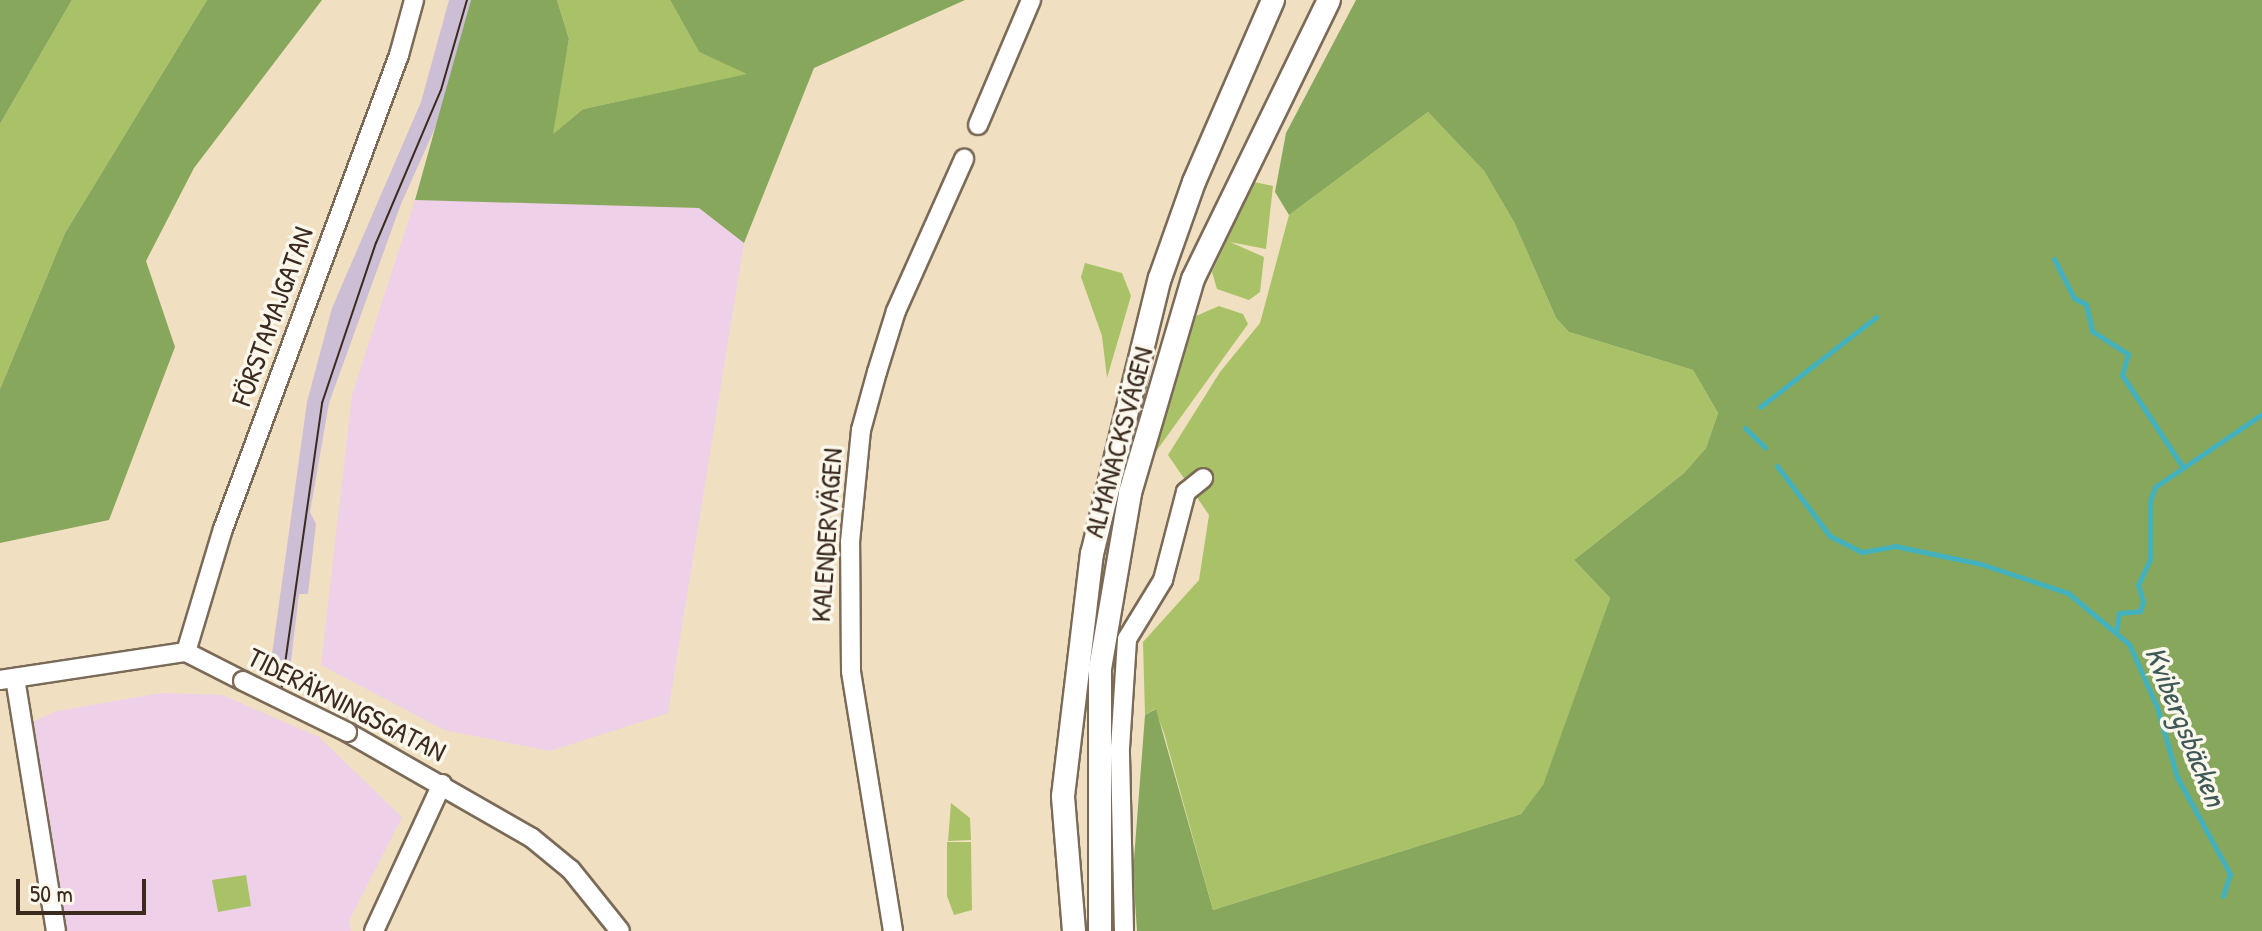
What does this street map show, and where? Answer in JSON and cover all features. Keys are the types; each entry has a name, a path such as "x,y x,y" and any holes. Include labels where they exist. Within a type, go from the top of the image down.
{"main road":[{"name":"ALMANACKSVÄGEN","path":"1074,931 1063,796 1092,554 1160,278 1194,182 1273,0"},
{"name":"ALMANACKSVÄGEN","path":"1100,931 1100,669 1130,493 1193,279 1329,0"}],"street":[{"name":"FÖRSTAMAJGATAN","path":"186,652 227,515 399,55 414,0"},
{"path":"978,125 1031,0"},
{"name":"KALENDERVÄGEN","path":"893,931 851,671 850,542 861,430 877,372 896,311 964,159"},
{"path":"1124,931 1120,748 1127,639 1163,580 1186,492 1203,478"},
{"path":"56,931 8,679 186,652"},
{"name":"TIDERÄKNINGSGATAN","path":"186,652 347,732 442,784 555,855 620,931"},
{"path":"374,931 442,784"}],"shaded area":[{"path":"449,0 471,0 444,108 401,204 329,403 310,512 316,524 308,594 299,594 288,686 269,676 307,402 332,308 421,102"},
{"path":"454,198 699,208 744,243 668,713 550,751 444,730 321,665 352,395 415,200"},
{"path":"161,693 222,695 319,737 402,817 349,921 351,931 64,931 28,724 57,711"}],"green space":[{"path":"0,0 72,0 0,124"},
{"path":"72,0 207,0 65,233 0,389 0,124"},
{"path":"207,0 322,0 194,168 146,261 175,347 109,520 0,543 0,389 65,233"},
{"path":"471,0 557,0 569,39 553,134 583,109 747,74 699,52 670,0 965,0 814,68 744,243 699,208 415,200"},
{"path":"557,0 670,0 699,52 749,74 583,109 552,135 569,39"},
{"path":"1356,0 2262,0 2262,931 1137,931 1133,872 1145,715 1156,709 1213,910 1521,814 1543,785 1610,598 1574,560 1684,473 1706,448 1718,413 1693,370 1569,332 1556,318 1514,222 1484,171 1428,112 1289,215 1275,192 1286,133"},
{"path":"1428,112 1484,171 1514,222 1556,318 1569,332 1693,370 1718,413 1706,448 1684,473 1574,560 1610,598 1543,786 1521,814 1213,910 1164,733 1155,709 1145,715 1143,642 1199,580 1209,515 1168,455 1220,372 1260,323 1289,215"},
{"path":"1254,182 1273,186 1266,249 1230,242 1264,257 1260,292 1249,300 1217,289 1212,272"},
{"path":"1085,263 1122,273 1131,296 1107,378 1102,336 1081,277"},
{"path":"1219,306 1243,314 1248,324 1152,457 1196,316"},
{"path":"951,803 970,818 971,840 948,841"},
{"path":"947,842 971,842 972,910 954,915 947,896"},
{"path":"246,875 251,906 218,912 212,880"}],"waterway":[{"path":"2054,259 2074,298 2086,304 2092,331 2128,354 2122,375 2182,466"},
{"path":"1760,407 1876,317"},
{"path":"2116,632 2119,613 2140,611 2143,601 2138,585 2150,559 2150,501 2155,487 2262,414"},
{"path":"1745,428 1765,447"},
{"name":"Kvibergsbäcken","path":"1777,466 1830,536 1862,552 1895,546 1981,564 2068,593 2129,644 2157,707 2177,777 2230,874 2223,896"}],"tram line":[{"path":"281,692 322,403 376,243 441,90 467,0"}]}
